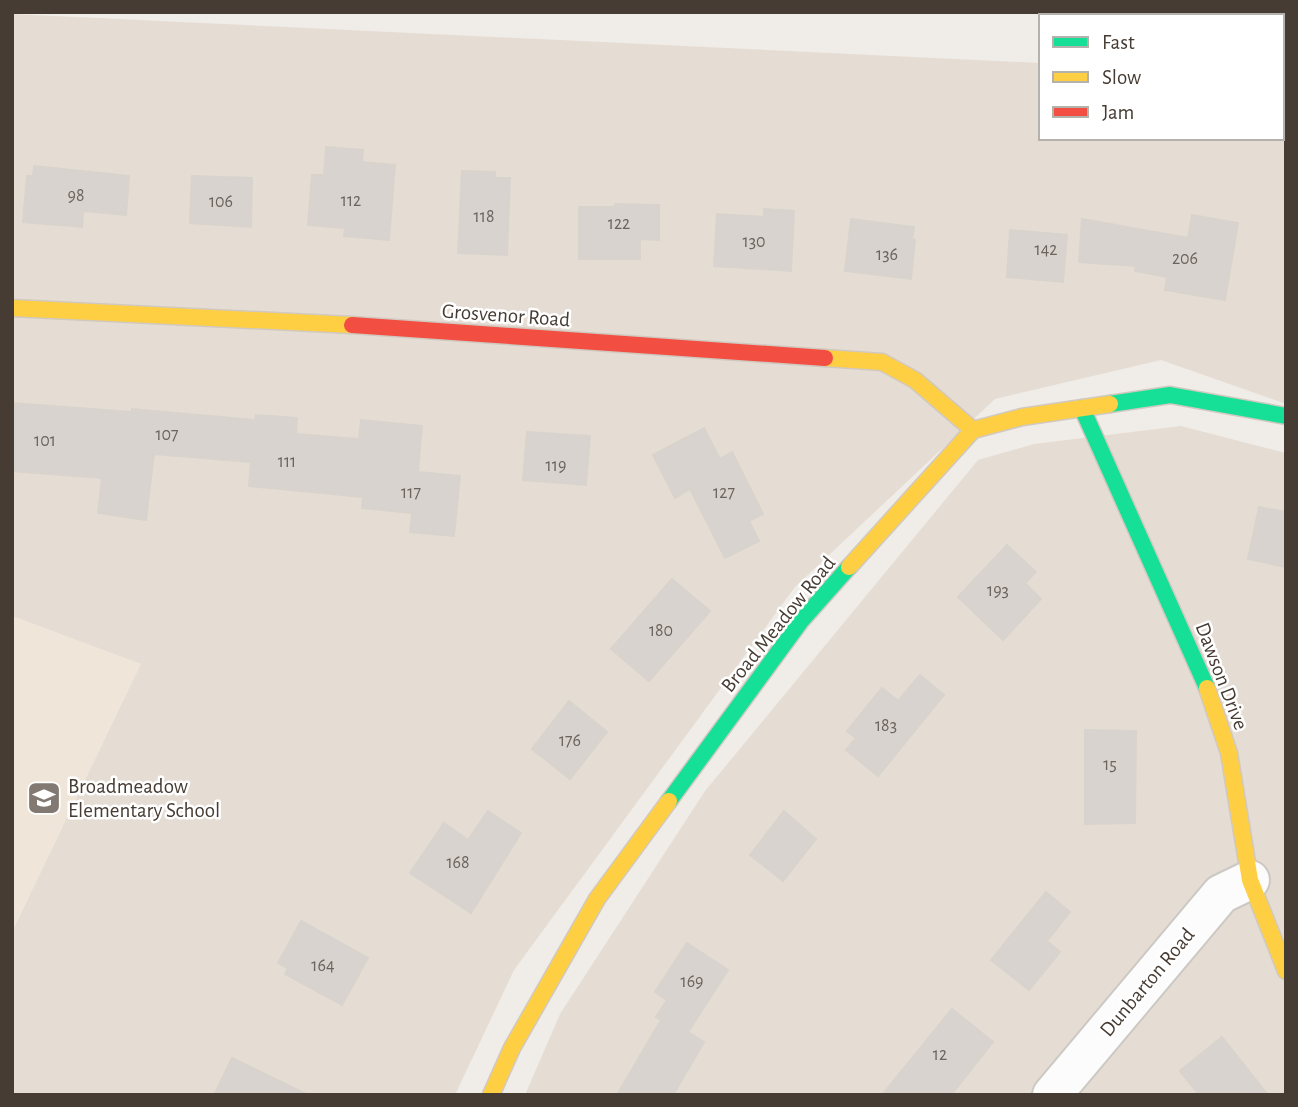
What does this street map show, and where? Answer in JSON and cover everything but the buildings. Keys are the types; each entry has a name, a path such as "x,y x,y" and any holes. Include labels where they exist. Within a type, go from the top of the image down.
{"street":[{"name":"Grosvenor Road","path":"12,308 337,324 882,362 915,380 973,430"},
{"path":"973,430 1022,417 1170,395 1286,416"},
{"name":"Dawson Drive","path":"1082,408 1202,673 1229,753 1250,880 1286,971"},
{"name":"Broad Meadow Road","path":"491,1095 512,1048 597,899 802,621 927,477 973,430"},
{"name":"Dunbarton Road","path":"1052,1095 1221,894 1250,880"}],"shaded area":[{"path":"12,14 1039,63 1039,140 1284,140 1286,74 1286,404 1161,360 995,399 795,587 514,970 455,1095 12,1095 12,932 140,664 12,616"},
{"path":"1181,426 1286,453 1286,1095 525,1095 560,1014 705,791 978,460 1034,444"},
{"name":"Broadmeadow Elementary School","path":"12,616 141,664 12,932"}],"traffic: fast":[{"path":"1110,404 1170,395 1286,416"},
{"path":"1082,408 1207,688"},
{"path":"669,801 801,621 849,567"}],"traffic: slow":[{"path":"12,308 352,325"},
{"path":"825,358 882,362 915,380 973,430"},
{"path":"849,567 973,430 1022,417 1110,404"},
{"path":"1207,688 1229,753 1250,880 1286,971"},
{"path":"491,1095 512,1048 597,899 669,801"}],"traffic: jam":[{"path":"352,325 825,358"}],"place":[{"name":"Broadmeadow Elementary School","path":"44,798"}]}
